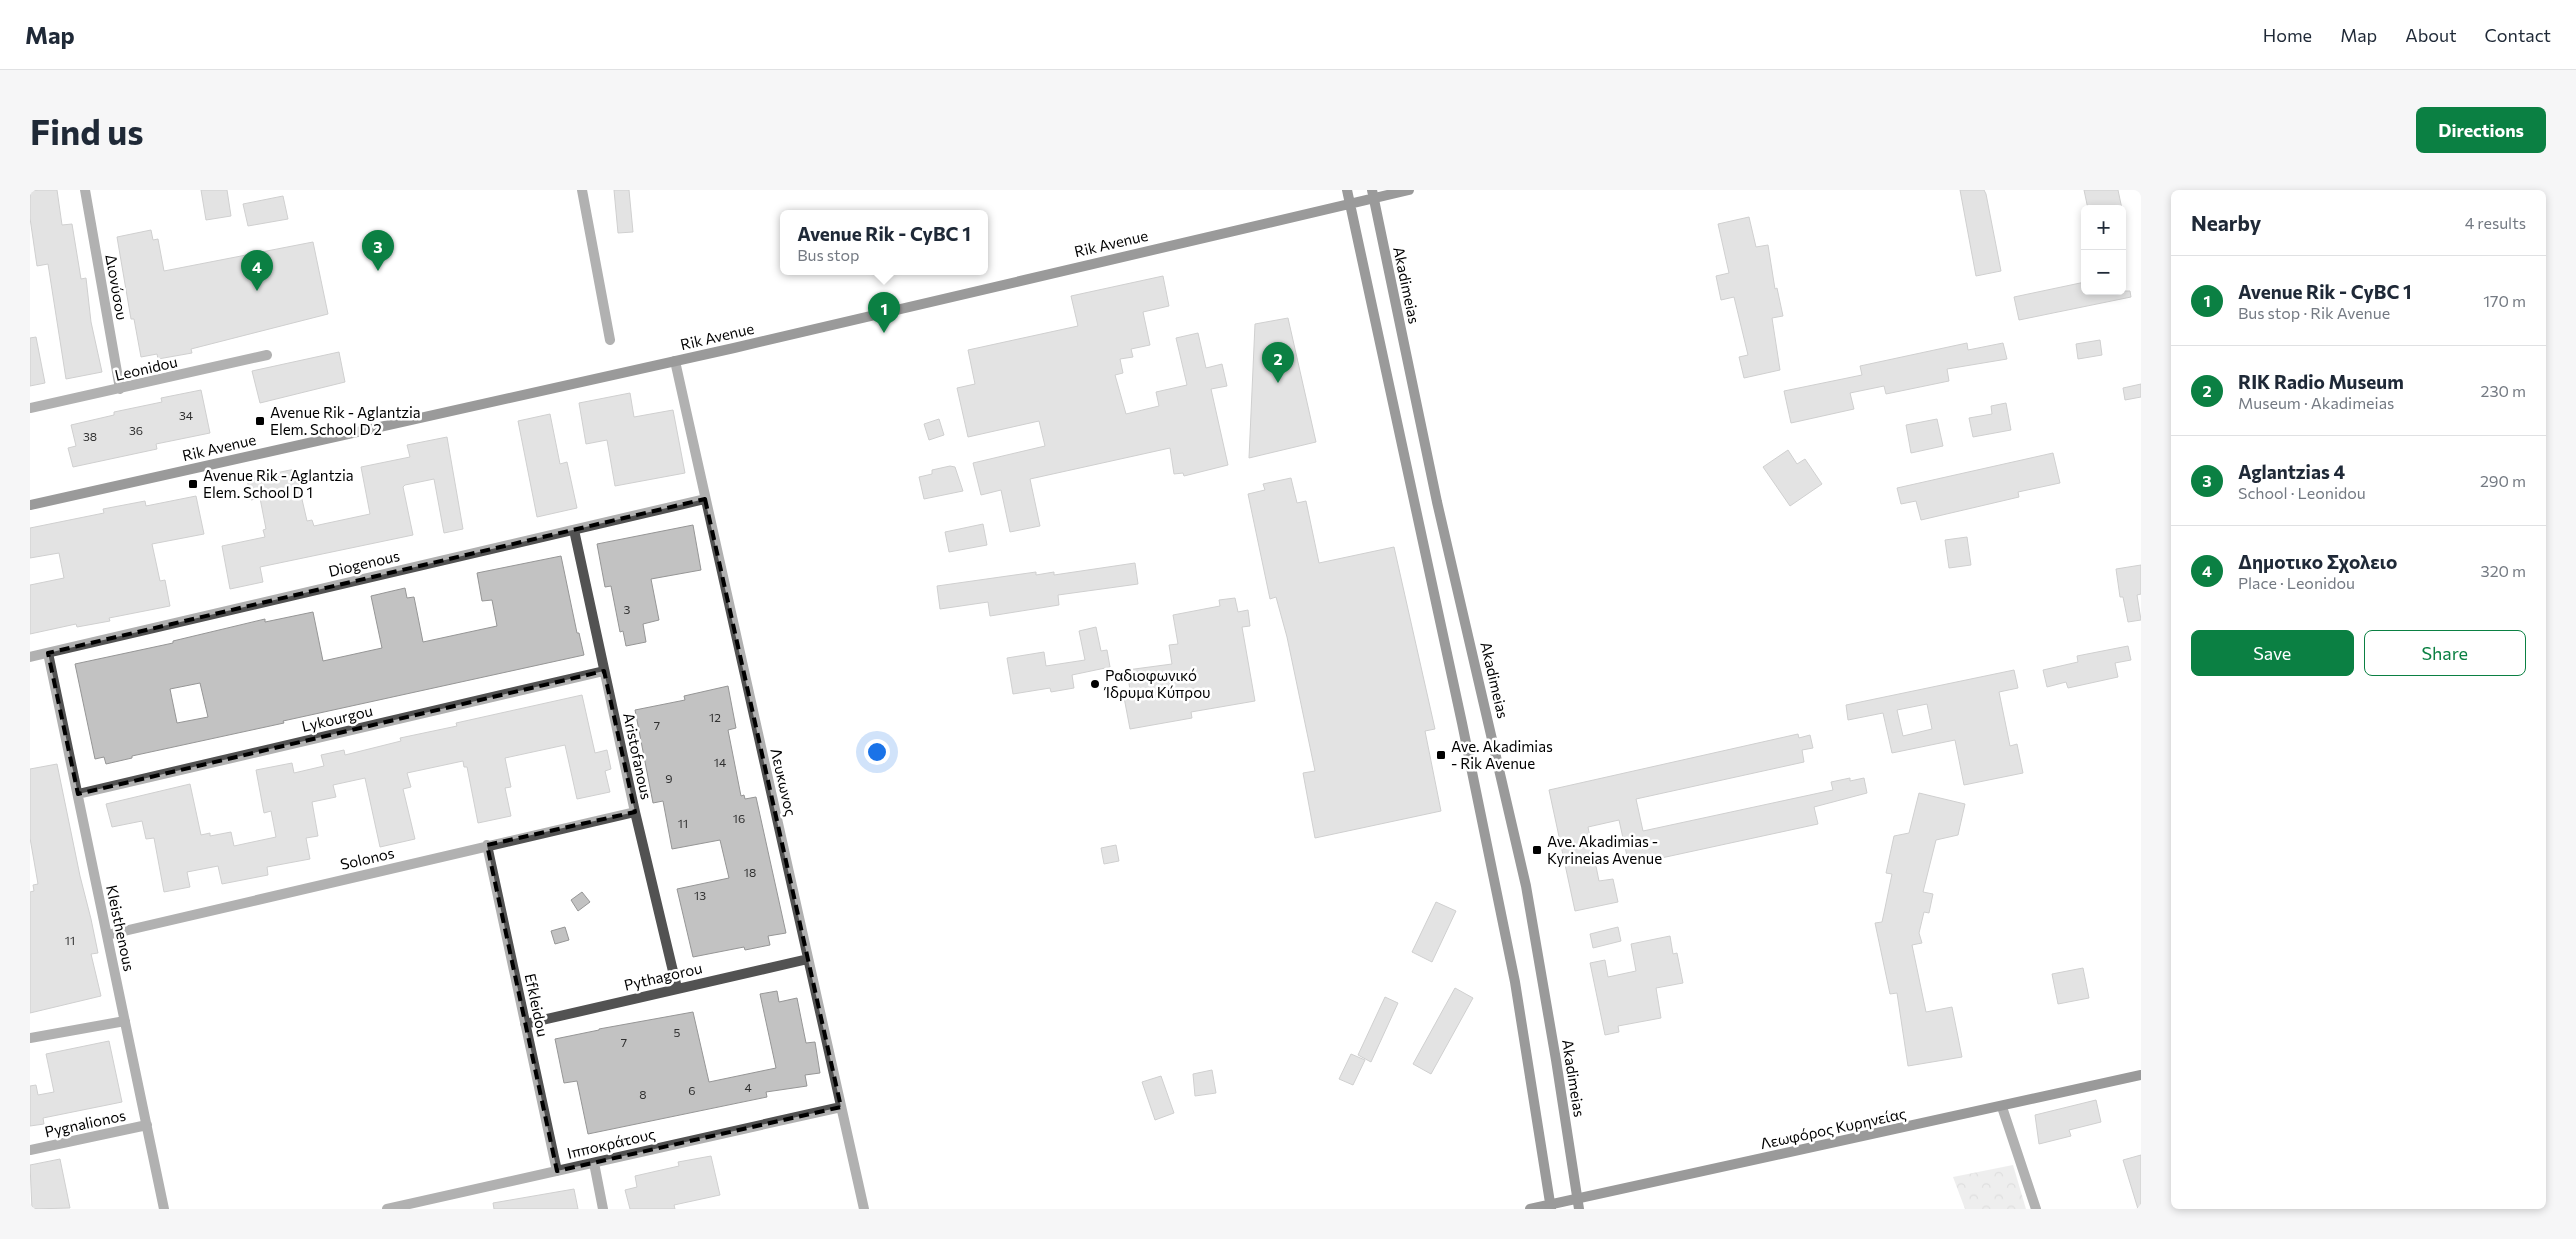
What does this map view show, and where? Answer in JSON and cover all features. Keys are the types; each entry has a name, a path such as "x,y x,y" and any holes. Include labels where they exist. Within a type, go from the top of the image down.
{"main road":[{"path":"1347,190 1462,723 1515,982 1550,1207"},
{"name":"Rik Avenue","path":"30,505 675,361 1349,203 1373,194 1409,190"},
{"name":"Akadimeias","path":"1373,194 1438,502 1526,886 1578,1204"},
{"name":"Λεωφόρος Κυρηνείας","path":"1530,1209 1578,1204 2141,1075"}],"street":[{"name":"Διονύσου","path":"85,190 120,389"},
{"path":"582,190 610,340"},
{"name":"Leonidou","path":"30,408 267,355"},
{"name":"Λευκωνος","path":"675,361 864,1209"},
{"name":"Diogenous","path":"30,657 706,499"},
{"name":"Aristofanous","path":"574,530 635,812 676,988"},
{"name":"Kleisthenous","path":"48,653 164,1209"},
{"name":"Lykourgou","path":"78,794 604,670"},
{"name":"Solonos","path":"107,935 635,812"},
{"name":"Efkleidou","path":"487,846 557,1171"},
{"name":"Pythagorou","path":"525,1024 808,959"},
{"path":"30,1038 125,1021"},
{"name":"Ιπποκράτους","path":"387,1209 841,1107"},
{"path":"2002,1107 2036,1209"},
{"name":"Pygnalionos","path":"30,1150 146,1125"},
{"path":"594,1163 602,1209"}],"highlighted area":[{"path":"705,499 841,1107 557,1171 487,845 635,812 604,671 78,794 48,653"}],"green space":[{"path":"2013,1165 2026,1209 1965,1209 1953,1177"}],"building":[{"path":"30,190 57,190 62,225 72,224 81,279 86,278 91,322 102,372 66,379 48,264 37,266 30,218"},
{"path":"201,190 227,190 231,216 206,220"},
{"path":"614,190 629,190 633,232 618,233"},
{"path":"1960,190 1984,190 2001,271 1976,276"},
{"path":"2084,190 2118,190 2121,205 2087,205"},
{"path":"283,196 288,219 248,226 243,204"},
{"path":"1749,217 1756,247 1768,245 1775,289 1777,288 1783,316 1772,318 1780,370 1744,378 1739,357 1748,355 1734,297 1721,300 1716,276 1729,273 1718,224"},
{"path":"151,230 153,240 158,239 164,271 313,242 328,314 191,349 192,353 158,359 157,354 141,357 134,319 131,319 117,237"},
{"path":"1163,276 1169,306 1143,312 1150,345 1131,349 1133,357 1120,359 1123,373 1115,375 1126,414 1159,406 1156,392 1187,385 1176,338 1198,333 1206,368 1222,364 1227,386 1211,389 1228,465 1184,476 1183,473 1174,474 1170,448 1030,479 1040,526 1010,532 1001,490 981,495 973,463 1045,446 1039,421 968,437 957,388 975,384 968,350 1078,326 1071,296"},
{"path":"2081,283 2081,295 2126,295 2126,291 2130,291 2131,297 2019,320 2014,297"},
{"path":"1288,318 1316,442 1249,458 1255,324"},
{"path":"36,337 45,383 30,386 30,338"},
{"path":"2100,340 2102,355 2078,359 2076,344"},
{"path":"1967,343 1968,350 2003,343 2007,359 1947,369 1949,381 1886,394 1884,386 1850,393 1854,409 1791,423 1784,391 1862,375 1860,366"},
{"path":"339,352 345,382 260,403 252,371"},
{"path":"2141,384 2141,397 2125,400 2123,388"},
{"path":"201,390 210,433 156,444 157,449 73,467 68,448 76,446 71,425 114,415 114,412 162,402 161,398"},
{"path":"630,393 634,417 673,410 685,473 615,486 607,440 586,444 579,403"},
{"path":"2006,403 2011,430 1973,437 1969,418 1992,414 1991,406"},
{"path":"550,414 560,464 567,462 577,508 537,517 518,421"},
{"path":"939,419 944,435 929,440 924,424"},
{"path":"1937,419 1943,446 1911,453 1906,425"},
{"path":"447,437 463,529 444,533 434,479 405,485 403,487 413,535 260,567 263,582 230,589 222,546 265,537 263,530 266,529 260,498 251,500 247,479 295,469 307,521 312,520 314,526 370,514 361,467 410,457 407,445"},
{"path":"1788,450 1797,464 1805,459 1822,484 1790,506 1763,467"},
{"path":"2053,453 2060,483 2018,492 2019,497 1921,520 1916,501 1901,504 1897,488"},
{"path":"950,466 955,467 963,491 924,499 919,477 932,474 932,470"},
{"path":"1291,478 1297,503 1306,501 1319,563 1394,547 1435,729 1425,731 1441,811 1315,838 1303,773 1315,771 1287,637 1276,597 1270,599 1248,494 1265,490 1263,484"},
{"path":"196,496 204,534 152,544 160,581 165,580 170,606 109,618 110,621 77,627 76,624 30,634 30,585 64,578 59,553 30,558 30,528 104,513 103,509 145,501 146,506"},
{"path":"983,524 987,545 949,552 945,532"},
{"path":"693,525 701,570 651,579 659,620 643,624 646,642 626,646 623,631 620,632 611,586 605,587 597,544"},
{"path":"1967,537 1971,565 1949,568 1945,540"},
{"path":"561,556 577,633 579,633 584,655 283,721 284,723 132,756 132,758 106,764 104,757 95,759 75,664 173,643 173,641 265,619 265,622 313,612 323,661 382,648 371,596 405,588 407,598 414,597 423,642 497,626 492,600 482,601 477,573","holes":["200,683 208,717 177,723 170,689"]},
{"path":"1135,563 1138,584 1058,595 1059,605 990,616 988,602 940,609 937,586 1036,572 1036,575 1054,572 1054,575"},
{"path":"2141,565 2141,594 2137,595 2141,620 2128,622 2123,597 2120,597 2116,569"},
{"path":"1235,598 1238,612 1248,610 1250,626 1242,627 1255,701 1191,712 1192,718 1130,729 1123,692 1130,690 1127,670 1172,664 1169,645 1178,644 1173,615 1220,606 1219,600"},
{"path":"1096,627 1101,651 1107,650 1110,667 1072,675 1074,688 1051,692 1050,688 1013,694 1007,658 1044,652 1046,666 1085,660 1079,631"},
{"path":"2128,646 2131,660 2115,663 2118,677 2068,688 2066,682 2047,687 2043,670 2078,662 2077,656"},
{"path":"2014,670 2018,688 1999,692 2010,746 2017,744 2023,773 1964,785 1955,740 1892,753 1883,713 1848,720 1846,705","holes":["1927,704 1932,729 1903,736 1897,710"]},
{"path":"728,686 736,728 728,730 741,796 744,795 745,799 756,797 786,933 768,936 770,945 745,950 744,947 693,957 677,889 729,878 720,840 672,849 663,801 653,803 635,710 685,700 684,696"},
{"path":"582,695 595,753 607,750 611,769 605,771 610,792 577,799 565,745 505,758 511,787 505,788 511,816 478,823 467,767 464,767 463,761 407,773 411,787 403,789 415,839 380,847 365,778 333,785 336,797 312,802 318,836 306,838 310,859 267,867 268,875 222,884 218,866 187,872 190,887 164,892 154,838 146,839 142,821 112,827 106,804 190,784 201,835 210,833 210,836 231,832 234,846 276,837 271,811 264,813 256,770 292,763 294,773 324,766 321,755 344,750 345,755 401,741 400,738 457,726 456,723"},
{"path":"1798,734 1799,738 1810,735 1813,748 1802,750 1804,762 1636,799 1643,831 1833,790 1831,782 1850,778 1850,781 1864,778 1867,793 1814,807 1818,824 1629,865 1619,820 1588,827 1599,881 1613,879 1618,902 1575,911 1549,790"},
{"path":"57,764 98,953 91,954 101,996 30,1013 30,892 34,891 33,885 38,884 30,838 30,769"},
{"path":"1919,793 1965,804 1958,835 1936,840 1923,892 1933,894 1929,913 1924,912 1919,933 1922,943 1912,945 1926,1012 1952,1007 1962,1057 1908,1066 1897,993 1890,994 1875,923 1882,922 1892,874 1886,873 1894,836 1909,833"},
{"path":"1116,845 1119,861 1104,864 1101,848"},
{"path":"582,892 590,902 578,911 571,900"},
{"path":"1436,902 1456,911 1432,962 1412,952"},
{"path":"565,927 569,940 555,944 551,931"},
{"path":"1618,927 1621,941 1593,948 1590,934"},
{"path":"1670,936 1673,954 1677,953 1683,983 1656,988 1661,1018 1618,1026 1619,1032 1605,1035 1590,963 1605,960 1608,977 1636,971 1631,944"},
{"path":"2083,968 2089,998 2058,1004 2052,974"},
{"path":"1455,988 1473,998 1431,1074 1413,1064"},
{"path":"777,991 779,1002 797,998 806,1043 815,1042 820,1073 805,1075 807,1086 766,1092 767,1097 588,1134 577,1081 564,1083 555,1039 693,1012 709,1082 776,1068 760,994"},
{"path":"1385,997 1398,1003 1371,1062 1358,1055"},
{"path":"109,1041 122,1102 43,1118 44,1124 30,1126 30,1086 36,1085 38,1095 54,1092 46,1054"},
{"path":"1351,1054 1365,1060 1353,1085 1339,1079"},
{"path":"1212,1070 1216,1093 1195,1096 1193,1074"},
{"path":"1161,1076 1174,1113 1155,1120 1142,1082"},
{"path":"2096,1100 2101,1122 2069,1130 2071,1136 2039,1144 2035,1115"},
{"path":"2141,1155 2141,1208 2138,1209 2123,1160"},
{"path":"711,1156 720,1195 674,1205 675,1209 630,1209 625,1190 637,1187 635,1176 679,1166 678,1162"},
{"path":"60,1159 70,1208 32,1209 30,1165"},
{"path":"574,1189 578,1209 494,1209 493,1203"}],"place":[{"name":"Aglantzias 4","path":"378,271"},
{"name":"Δημοτικο Σχολειο","path":"257,291"},
{"name":"Avenue Rik - CyBC 1","path":"884,333"},
{"name":"RIK Radio Museum","path":"1278,383"},
{"name":"Avenue Rik - Aglantzia Elem. School D 2","path":"260,421"},
{"name":"Avenue Rik - Aglantzia Elem. School D 1","path":"193,484"},
{"name":"Ραδιοφωνικό Ίδρυμα Κύπρου","path":"1095,684"},
{"name":"Ave. Akadimias - Rik Avenue","path":"1441,755"},
{"name":"Ave. Akadimias - Kyrineias Avenue","path":"1537,850"}]}
